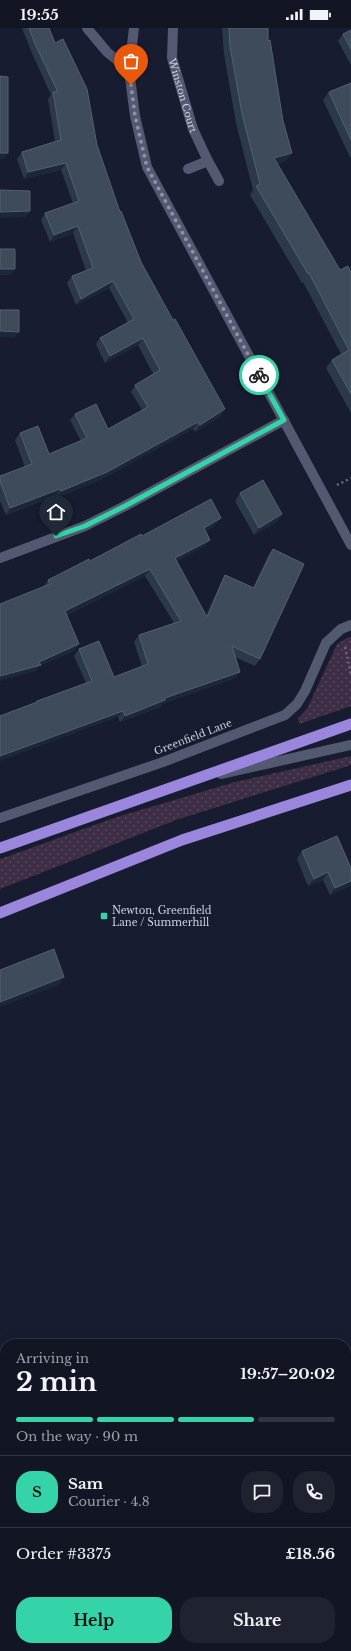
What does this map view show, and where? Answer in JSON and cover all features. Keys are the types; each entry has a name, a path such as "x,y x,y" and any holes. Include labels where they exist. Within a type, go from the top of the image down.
{"highway":[{"path":"0,848 351,724"},
{"path":"0,913 182,840 351,785"}],"street":[{"path":"87,28 108,52 129,70"},
{"path":"134,28 129,70 135,116 147,167 351,545"},
{"name":"Winston Court","path":"174,28 172,58 193,129 208,161 220,181"},
{"path":"188,169 208,161"},
{"path":"0,558 85,526 284,420"},
{"name":"Greenfield Lane","path":"0,818 162,762 285,715 297,704 305,691 326,643 341,629 351,624"},
{"path":"182,783 351,745"}],"path":[{"path":"341,629 351,674"}],"shaded area":[{"path":"351,637 351,706 299,724 298,718 307,709 337,644"},
{"path":"351,756 351,765 176,820 0,889 0,859 117,817 235,782"}],"building":[{"path":"29,28 49,28 55,43 63,39 87,89 97,145 120,212 121,211 141,262 173,320 175,319 225,409 200,425 198,422 107,472 61,491 60,489 10,508 0,481 0,476 32,464 20,433 38,426 49,454 87,438 75,414 96,404 108,429 148,407 135,385 160,370 143,338 110,356 100,338 134,319 113,281 81,299 72,276 93,268 78,226 54,235 45,213 79,201 66,163 28,172 22,152 61,140 53,92 58,92"},
{"path":"229,28 268,28 268,41 270,40 283,121 292,153 274,158 340,270 348,266 351,273 351,394 332,360 349,350 309,273 308,274 256,186 260,184 242,114 230,46"},
{"path":"351,30 351,49 343,34"},
{"path":"0,76 8,77 8,153 0,153"},
{"path":"351,83 351,140 329,92"},
{"path":"0,190 30,191 30,211 0,212"},
{"path":"0,249 15,249 15,269 0,269"},
{"path":"0,310 19,310 19,332 0,331"},
{"path":"263,480 282,514 259,528 240,493"},
{"path":"211,499 221,518 204,528 210,540 175,558 207,617 225,575 254,588 273,549 304,564 260,659 232,646 240,672 165,698 165,700 125,716 123,711 0,756 0,716 92,681 79,649 99,641 114,677 148,664 139,635 181,621 150,569 65,611 79,644 39,662 41,665 0,676 0,604 50,584 48,580 89,559 90,561 141,534 142,536"},
{"path":"337,836 351,868 351,881 335,888 328,872 314,879 302,851"},
{"path":"54,949 64,977 0,1002 0,970"}],"way so far":[{"path":"131,85 135,116 147,167 259,375"}],"place":[{"name":"Newton, Greenfield Lane / Summerhill","path":"104,916"}],"route":[{"path":"56,536 85,526 125,506 284,420 259,375"}]}
